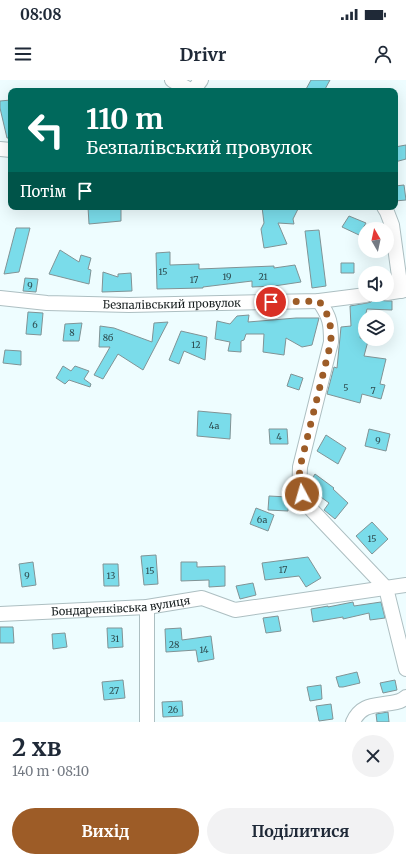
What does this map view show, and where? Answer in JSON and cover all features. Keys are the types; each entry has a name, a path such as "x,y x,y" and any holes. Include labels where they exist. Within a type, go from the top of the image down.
{"street":[{"path":"172,80 187,88"},
{"path":"386,210 392,225 404,291 394,292"},
{"name":"Безпалівський провулок","path":"0,298 47,303 128,305 319,301 358,296"},
{"path":"319,301 327,313 331,327 331,342 300,467 299,481 302,494 308,506 386,588 406,669"},
{"name":"Бондаренківська вулиця","path":"0,614 147,607 202,598 235,610 406,585"},
{"path":"147,607 147,722"},
{"path":"353,722 355,716 366,707 401,701 406,697"}],"building":[{"path":"311,80 330,80 326,88 307,88"},
{"path":"8,100 8,138 0,108 0,101"},
{"path":"406,145 406,159 398,161 398,146"},
{"path":"404,185 406,200 398,201 398,186"},
{"path":"88,210 121,210 121,221 89,224"},
{"path":"262,210 298,210 293,219 294,224 278,223 287,244 264,248 261,229 264,223"},
{"path":"349,216 364,222 358,222 358,235 342,227"},
{"path":"16,228 30,228 19,272 4,274"},
{"path":"319,230 326,286 312,288 305,231"},
{"path":"60,250 79,262 81,255 91,258 88,269 91,270 89,284 49,274"},
{"path":"170,252 170,265 199,264 199,269 274,266 274,268 295,265 301,282 274,286 252,287 252,281 203,288 157,289 156,253"},
{"path":"341,263 354,263 354,273 341,273"},
{"path":"103,272 118,277 118,274 131,273 132,291 102,292"},
{"path":"25,278 38,279 36,292 23,291"},
{"path":"371,302 392,302 392,310 358,310 358,346 367,346 364,356 386,359 380,384 385,385 381,399 362,394 360,403 327,394 334,367 337,368 341,327 351,326 350,306"},
{"path":"28,312 43,313 41,335 26,334"},
{"path":"249,315 248,322 296,318 319,318 312,345 302,347 286,338 284,355 263,352 264,334 246,334 244,340 241,341 241,352 228,351 230,342 215,339 217,321 230,324 237,316"},
{"path":"168,322 143,370 118,354 103,379 94,375 110,347 99,347 100,326 114,328 152,342 154,323"},
{"path":"82,323 79,341 63,341 65,324"},
{"path":"181,331 207,337 205,360 184,351 179,364 169,360"},
{"path":"5,350 21,351 21,365 3,363"},
{"path":"63,366 71,371 75,366 89,371 84,379 91,384 90,387 69,380 65,384 56,378"},
{"path":"291,374 303,378 299,390 287,386"},
{"path":"198,411 231,414 230,439 197,436"},
{"path":"269,429 287,429 288,444 270,444"},
{"path":"369,429 390,434 386,451 365,446"},
{"path":"326,435 346,448 338,464 317,451"},
{"path":"315,474 334,488 333,489 348,503 335,519 324,510 329,503 310,489 309,484"},
{"path":"269,496 288,497 288,511 268,510"},
{"path":"256,508 274,515 268,531 250,524"},
{"path":"372,522 388,539 372,554 356,536"},
{"path":"156,555 158,584 144,585 141,556"},
{"path":"308,557 321,578 306,587 299,576 265,580 262,563"},
{"path":"33,562 36,585 22,587 19,564"},
{"path":"181,562 197,562 197,567 225,566 225,586 209,587 209,580 181,581"},
{"path":"103,564 118,564 119,586 104,586"},
{"path":"253,583 256,595 240,599 236,586"},
{"path":"353,602 354,606 381,602 385,618 370,620 369,613 343,619 343,617 313,622 311,609"},
{"path":"278,616 281,631 266,633 263,618"},
{"path":"0,627 13,627 14,643 0,643"},
{"path":"107,628 122,628 123,647 108,648"},
{"path":"181,628 182,640 211,636 214,659 198,662 196,650 166,652 165,629"},
{"path":"65,633 67,647 53,649 52,634"},
{"path":"357,672 360,683 339,687 336,677"},
{"path":"123,680 125,698 104,700 102,682"},
{"path":"395,680 397,690 383,693 380,683"},
{"path":"321,685 322,699 310,701 307,687"},
{"path":"182,701 183,716 163,717 162,702"},
{"path":"331,704 333,719 319,721 316,706"},
{"path":"388,712 389,722 377,722 376,714"}],"route":[{"path":"271,302 319,301 327,313 331,327 331,342 300,467 299,481 302,494"}]}
